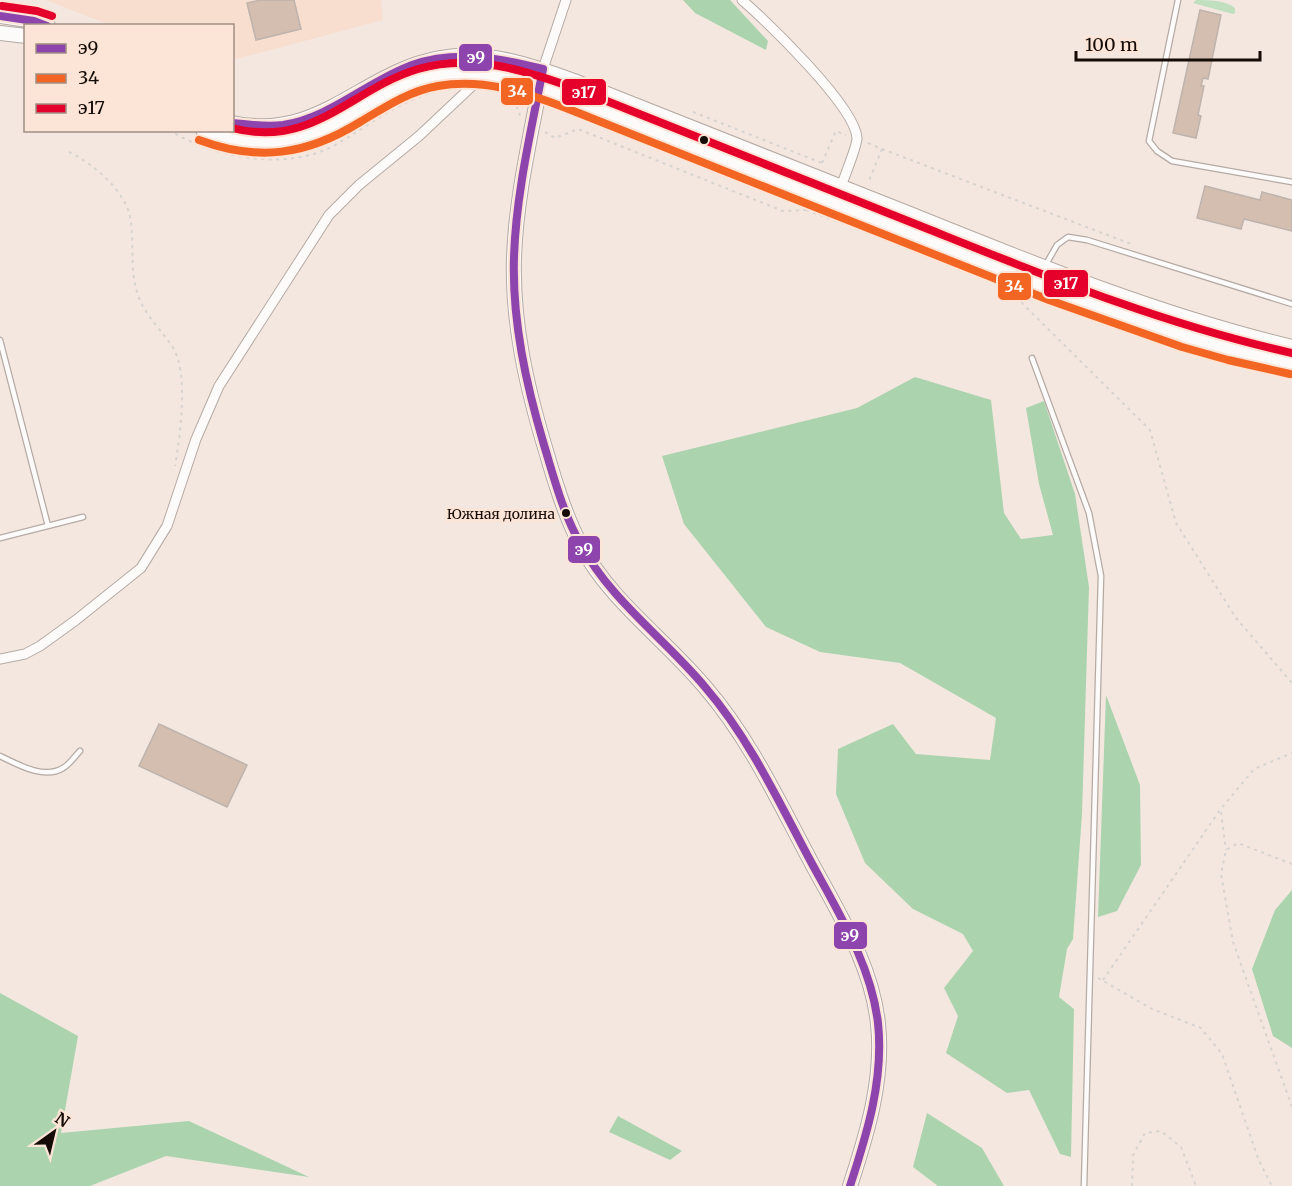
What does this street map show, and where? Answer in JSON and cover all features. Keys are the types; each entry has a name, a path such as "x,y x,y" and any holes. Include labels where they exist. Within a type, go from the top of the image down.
{"street":[{"path":"566,0 543,69 517,216 514,286 521,355 548,458 566,513 579,543 594,568 632,614 704,685 746,741 844,924 866,973 875,1002 878,1026 877,1076 865,1138 850,1186"},
{"path":"742,0 773,28 844,110 853,124 857,139 841,187"},
{"path":"0,15 42,24"},
{"path":"0,33 24,36"},
{"path":"234,123 260,127 305,120 412,65 441,58 470,55 493,57 543,69 1044,268 1188,319 1292,347"},
{"path":"209,132 239,142 288,142 313,135 332,126 379,97 408,83 434,75 459,72 486,73 540,87 1052,290 1185,337 1292,364"},
{"path":"0,659 25,654 40,646 141,568 167,526 196,439 219,386 329,215 359,185 419,136 486,73"}],"lane":[{"path":"1178,0 1149,141 1157,151 1172,161 1292,182"},
{"path":"1044,268 1057,245 1068,237 1087,240 1292,304"},
{"path":"0,340 48,526"},
{"path":"1032,358 1089,513 1101,576 1084,1186"},
{"path":"0,538 83,517"},
{"path":"0,756 28,770 48,772 63,769 80,751"}],"path":[{"path":"173,132 209,150 245,158 282,159 309,155 333,146 397,106 434,91 455,87"},
{"path":"483,88 505,94 514,103 520,112 520,127 543,131 555,138 578,129 783,211 806,210 850,226"},
{"path":"693,112 822,163 817,177"},
{"path":"882,149 1138,246"},
{"path":"69,152 82,158 99,171 122,197 130,215 132,275 138,295 146,312 179,359 182,417 173,472"},
{"path":"806,210 811,195"},
{"path":"1016,297 1150,430 1176,523 1236,618 1292,683"},
{"path":"1103,980 1220,810 1254,769 1292,753"},
{"path":"1220,810 1226,850 1221,874 1233,942 1292,1107"},
{"path":"1226,850 1238,843 1292,864"},
{"path":"1091,973 1152,1009 1201,1028 1222,1054 1259,1161 1272,1186"},
{"path":"1132,1186 1133,1155 1144,1133 1161,1131 1181,1147 1196,1186"}],"shaded area":[{"path":"46,0 381,0 383,20 234,60 234,24 107,24"}],"green space":[{"path":"683,0 730,0 768,41 766,50 695,13"},
{"path":"1196,0 1227,3 1235,8 1235,13 1193,3"},
{"path":"915,377 991,400 1004,513 1021,539 1053,535 1039,484 1026,408 1044,401 1075,494 1089,587 1082,814 1073,939 1067,949 1059,997 1074,1009 1071,1157 1060,1154 1029,1090 1007,1093 946,1053 958,1016 944,988 973,951 963,934 913,909 865,863 836,794 838,749 893,724 916,754 990,760 996,718 900,663 820,652 766,627 684,524 662,456 857,408"},
{"path":"1106,695 1140,785 1141,865 1117,911 1098,917"},
{"path":"1292,890 1292,1048 1273,1036 1252,969 1275,910"},
{"path":"0,993 78,1036 61,1133 189,1121 309,1177 166,1156 90,1186 0,1186"},
{"path":"927,1113 982,1148 1004,1186 938,1186 913,1167"},
{"path":"618,1116 682,1151 670,1160 609,1132"}],"building":[{"path":"261,0 294,0 301,29 256,40 247,3"},
{"path":"1200,10 1221,15 1208,79 1203,78 1201,86 1204,86 1196,138 1173,133"},
{"path":"1205,186 1260,200 1262,192 1292,200 1292,231 1244,219 1241,229 1197,218"},
{"path":"159,724 247,765 227,807 139,766"}],"transit line":[{"name":"э17","path":"2,6 37,11 52,16"},
{"name":"э9","path":"0,16 42,24"},
{"name":"э9","path":"234,123 270,126 300,121 333,107 396,72 428,60 478,57 543,69 521,186 514,257 518,329 537,422 564,508 592,564 622,601 705,687 735,727 774,792 861,959 878,1023 879,1065 873,1106 850,1186"},
{"name":"э17","path":"234,128 260,132 286,130 309,124 394,78 438,64 478,63 517,70 574,88 1018,265 1107,298 1198,329 1292,353"},
{"name":"34","path":"199,140 242,151 282,152 321,142 398,100 427,88 454,84 503,88 566,108 1049,300 1182,347 1290,374"}],"place":[{"name":"Южная долина","path":"566,513"}]}
